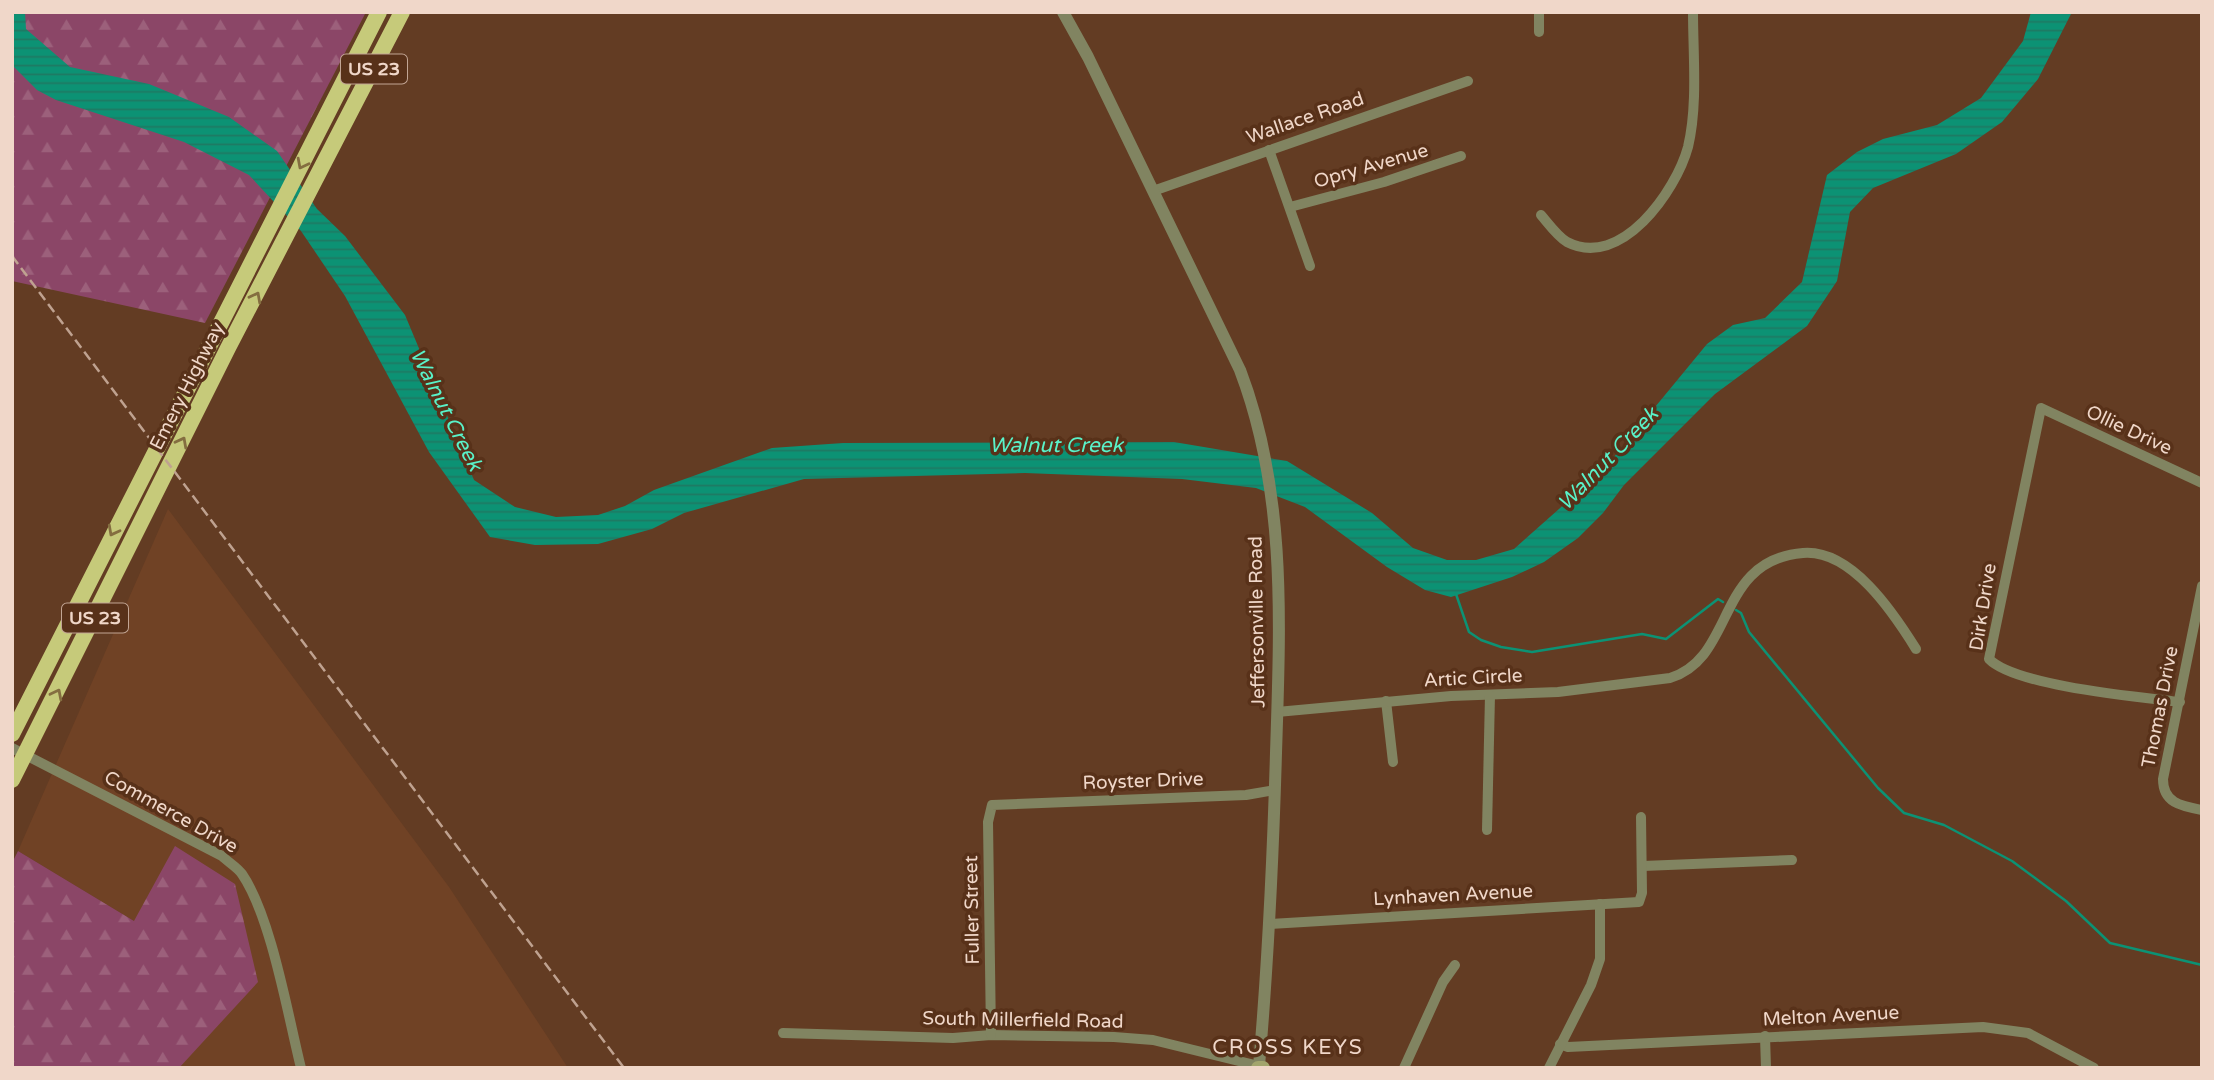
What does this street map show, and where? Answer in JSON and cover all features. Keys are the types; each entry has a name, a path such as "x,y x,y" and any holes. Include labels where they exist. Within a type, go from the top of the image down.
{"highway":[{"name":"Emery Highway","path":"12,734 106,544 214,340 379,12"},
{"name":"Emery Highway","path":"12,780 19,751 402,12"},
{"path":"214,340 228,348"}],"street":[{"name":"Jeffersonville Road","path":"1063,12 1088,57 1226,339 1256,421 1272,497 1278,552 1277,712 1270,924 1260,1067"},
{"path":"1539,12 1539,32"},
{"path":"1541,215 1565,241 1588,248 1604,246 1643,224 1665,198 1678,172 1689,138 1693,12"},
{"name":"Wallace Road","path":"1153,191 1468,81"},
{"path":"1269,150 1310,265"},
{"name":"Opry Avenue","path":"1290,207 1384,182 1461,156"},
{"name":"Ollie Drive","path":"2042,408 2202,483"},
{"name":"Dirk Drive","path":"2042,408 1989,659 2001,668 2048,682 2180,702"},
{"name":"Artic Circle","path":"1277,712 1386,701 1558,692 1670,678 1686,673 1697,665 1736,594 1752,573 1780,555 1816,552 1833,556 1852,570 1895,616 1916,649"},
{"name":"Thomas Drive","path":"2202,586 2163,786 2171,801 2202,810"},
{"path":"1487,830 1490,695"},
{"path":"1386,701 1393,762"},
{"name":"Commerce Drive","path":"19,751 222,856 240,872 252,893 271,951 301,1068"},
{"name":"Royster Drive","path":"1011,802 1246,795 1275,790"},
{"name":"Fuller Street","path":"991,1035 988,822 992,806 1011,802"},
{"path":"1641,817 1643,866 1792,860"},
{"name":"Lynhaven Avenue","path":"1270,924 1639,902 1643,866"},
{"path":"1549,1068 1591,985 1600,959 1600,904"},
{"path":"1404,1068 1443,982 1455,965"},
{"name":"Melton Avenue","path":"1560,1044 1568,1047 1765,1036 2003,1028 2028,1033 2051,1042 2094,1068"},
{"name":"South Millerfield Road","path":"783,1033 1153,1040 1260,1067"},
{"path":"1765,1036 1766,1068"}],"shaded area":[{"path":"168,509 449,887 568,1068 179,1068 182,1062 134,921 18,851"}],"green space":[{"path":"12,12 366,12 205,323 12,281"},
{"path":"175,846 235,884 258,982 179,1068 12,1068 12,863 18,851 134,921"}],"water":[{"name":"Walnut Creek","path":"12,12 25,12 26,29 70,67 149,84 229,117 277,151 317,209 345,236 405,315 474,480 515,507 556,517 598,515 625,506 654,490 772,448 843,443 1174,442 1287,461 1372,513 1413,548 1447,560 1476,560 1514,549 1604,469 1707,344 1733,325 1765,318 1802,282 1827,175 1857,152 1883,139 1937,125 1981,98 2023,41 2031,12 2072,12 2038,79 2002,122 1956,154 1873,188 1850,212 1837,281 1807,326 1715,394 1624,485 1603,513 1578,538 1544,562 1512,577 1451,597 1425,590 1387,567 1305,507 1256,488 1182,479 1025,473 804,479 684,513 652,529 598,544 535,545 490,537 429,452 345,296 301,231 249,175 184,142 56,100 37,90 12,65"}],"waterway":[{"path":"1456,594 1469,632 1481,640 1501,647 1532,652 1642,634 1666,639 1718,599 1723,602"},
{"path":"1736,610 1741,613 1749,632 1878,788 1904,813 1944,825 2012,861 2066,901 2110,943 2202,965"}],"railway":[{"path":"12,256 624,1068"}],"district":[{"name":"CROSS KEYS","path":"1288,1047"}]}
